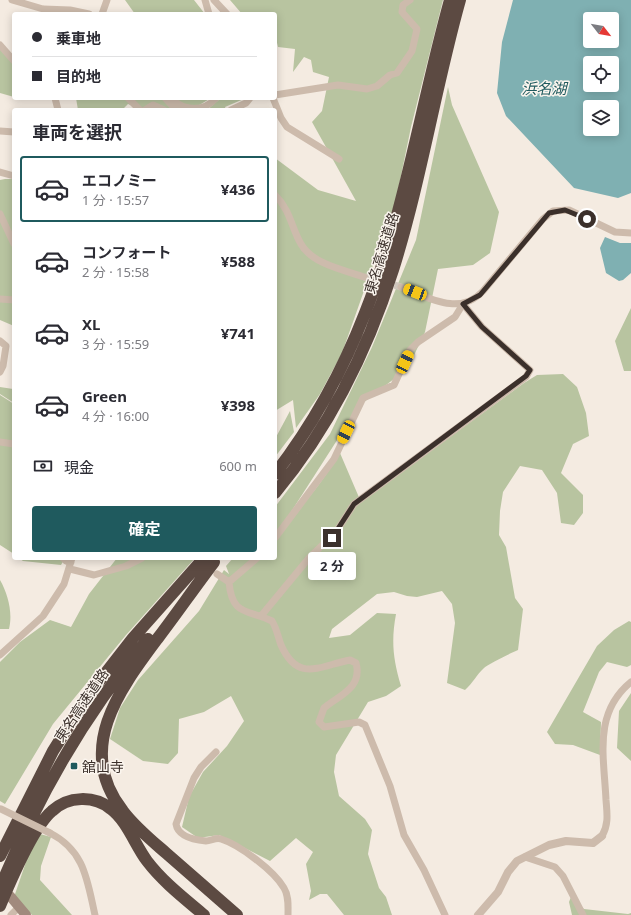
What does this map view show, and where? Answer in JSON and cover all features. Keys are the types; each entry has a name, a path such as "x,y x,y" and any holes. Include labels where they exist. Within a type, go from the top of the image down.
{"highway":[{"name":"東名高速道路","path":"277,471 310,422 332,384 365,314 398,210 450,0"},
{"name":"東名高速道路","path":"277,490 311,443 335,403 359,358 378,313 405,227 447,48 460,0"},
{"name":"東名高速道路","path":"0,856 53,751 87,697 133,638 213,563"},
{"name":"東名高速道路","path":"0,888 34,812 80,731 132,658 213,563"},
{"path":"213,563 137,665 118,696 104,729 102,755 108,785 123,812 141,831 237,915"},
{"path":"0,906 21,860 44,819 63,803 81,799 100,802 115,813 153,868 204,915"}],"main road":[{"path":"10,896 22,911"}],"street":[{"path":"103,12 107,0"},
{"path":"205,0 208,12"},
{"path":"214,0 225,12"},
{"path":"277,95 338,85 372,88 381,84 390,75 397,73 410,54 417,33 415,26 402,12 403,5 410,0"},
{"path":"15,1 38,11 79,12"},
{"path":"0,45 12,59"},
{"path":"130,100 138,108"},
{"path":"167,100 174,108"},
{"path":"174,100 179,105 190,108"},
{"path":"199,108 205,107 214,100"},
{"path":"235,108 249,100"},
{"path":"275,100 281,118 287,127 339,159"},
{"path":"148,108 153,105 160,108"},
{"path":"0,131 12,132"},
{"path":"0,172 12,175"},
{"path":"277,198 288,212 299,240 309,254 319,260 364,277"},
{"path":"401,287 448,304 463,304 480,295 543,219 553,211 569,210 615,232 631,233"},
{"path":"0,214 12,240"},
{"path":"0,299 12,300"},
{"path":"277,535 334,458 363,398 394,385 410,350 418,342 455,317 463,304"},
{"path":"261,616 309,558 336,532 354,504 526,376 530,370 482,327 463,304"},
{"path":"0,341 6,346 3,366 0,372"},
{"path":"0,442 12,444"},
{"path":"0,655 43,616 64,584 71,563 94,575 126,566 138,560"},
{"path":"229,582 255,560"},
{"path":"213,563 229,582 230,598 239,609 272,621 284,650 293,664 300,669 311,670 350,660 356,663 357,667 355,679 348,692 324,708 319,722 324,727 359,722 365,725 390,786 404,835 424,870 445,915"},
{"path":"478,915 498,892 512,866 525,857 549,845 566,841 593,843 602,836 607,822 603,731 610,706 622,689 631,682"},
{"path":"216,752 201,767 194,778 176,824 177,830 181,834 206,841 220,838 254,858 284,888 288,897 288,915"},
{"path":"0,809 50,833 67,844 80,860 87,878 95,915"},
{"path":"525,857 555,867 571,888 583,915"},
{"path":"11,915 22,911"}],"green space":[{"path":"125,0 194,0 203,12 134,12"},
{"path":"230,0 443,0 411,127 396,200 342,353 320,394 296,428 293,400 277,410 277,159 318,190 356,201 312,122 322,111 329,77 313,72 311,60 304,57 293,72 295,49 278,47 277,12 240,12"},
{"path":"0,49 5,51 12,62 12,96 0,93"},
{"path":"448,87 452,105 499,212 490,253 473,265 438,269 425,332 408,368 359,406 282,526 314,491 340,453 361,502 537,375 563,374 577,387 586,413 589,436 573,444 561,473 583,495 583,513 574,525 561,523 557,493 542,470 520,466 503,492 500,511 499,535 506,547 515,598 523,609 518,650 486,666 465,690 447,683 455,623 452,604 442,591 417,597 394,592 377,594 332,629 329,638 350,635 377,613 396,614 393,642 396,667 401,686 386,696 368,702 336,755 334,772 339,796 365,819 372,830 368,854 379,888 386,897 392,915 344,915 327,894 320,894 309,900 311,891 306,864 313,852 296,838 270,861 219,835 198,838 182,827 189,797 203,772 227,746 244,721 231,696 204,712 179,719 178,753 168,764 143,761 110,739 120,708 138,680 199,611 224,570 229,574 226,566 231,560 277,560 277,504 330,434 372,347 416,240"},
{"path":"76,100 208,100 196,107 176,103 178,108 137,108 128,104 124,108 78,108"},
{"path":"219,100 241,100 225,108 209,108"},
{"path":"12,179 12,325 0,320 0,180"},
{"path":"631,308 631,371 624,371 615,341"},
{"path":"0,387 12,389 12,402 0,394"},
{"path":"0,395 12,403 12,553 0,545"},
{"path":"290,411 294,432 277,454 277,435"},
{"path":"22,560 64,560 61,565"},
{"path":"115,560 193,560 126,635 53,724 5,804 0,801 0,662 20,642 50,620 71,627 89,594"},
{"path":"0,580 9,604 9,629 0,629"},
{"path":"629,621 631,622 631,665 627,667 607,662 599,672 583,712 601,722 600,755 573,745 555,744 547,732 597,646 614,630"},
{"path":"631,693 631,761 617,748 619,711"},
{"path":"40,834 51,837 41,866 40,880 72,915 32,915 14,897 27,859"},
{"path":"571,897 584,909 628,914 631,913 631,915 572,915 569,902"}],"water":[{"name":"浜名湖","path":"513,0 631,0 631,193 618,198 574,188 506,116 497,93 502,42"},
{"path":"605,237 620,243 631,243 631,273 623,280 619,281 606,273 600,248"}],"tunnel":[{"path":"364,277 401,287"}],"place":[{"name":"舘山寺","path":"74,766"}],"route":[{"path":"332,538 354,504 526,376 530,370 482,327 468,312 463,304 480,295 549,213 557,210 569,210 587,219"}]}
